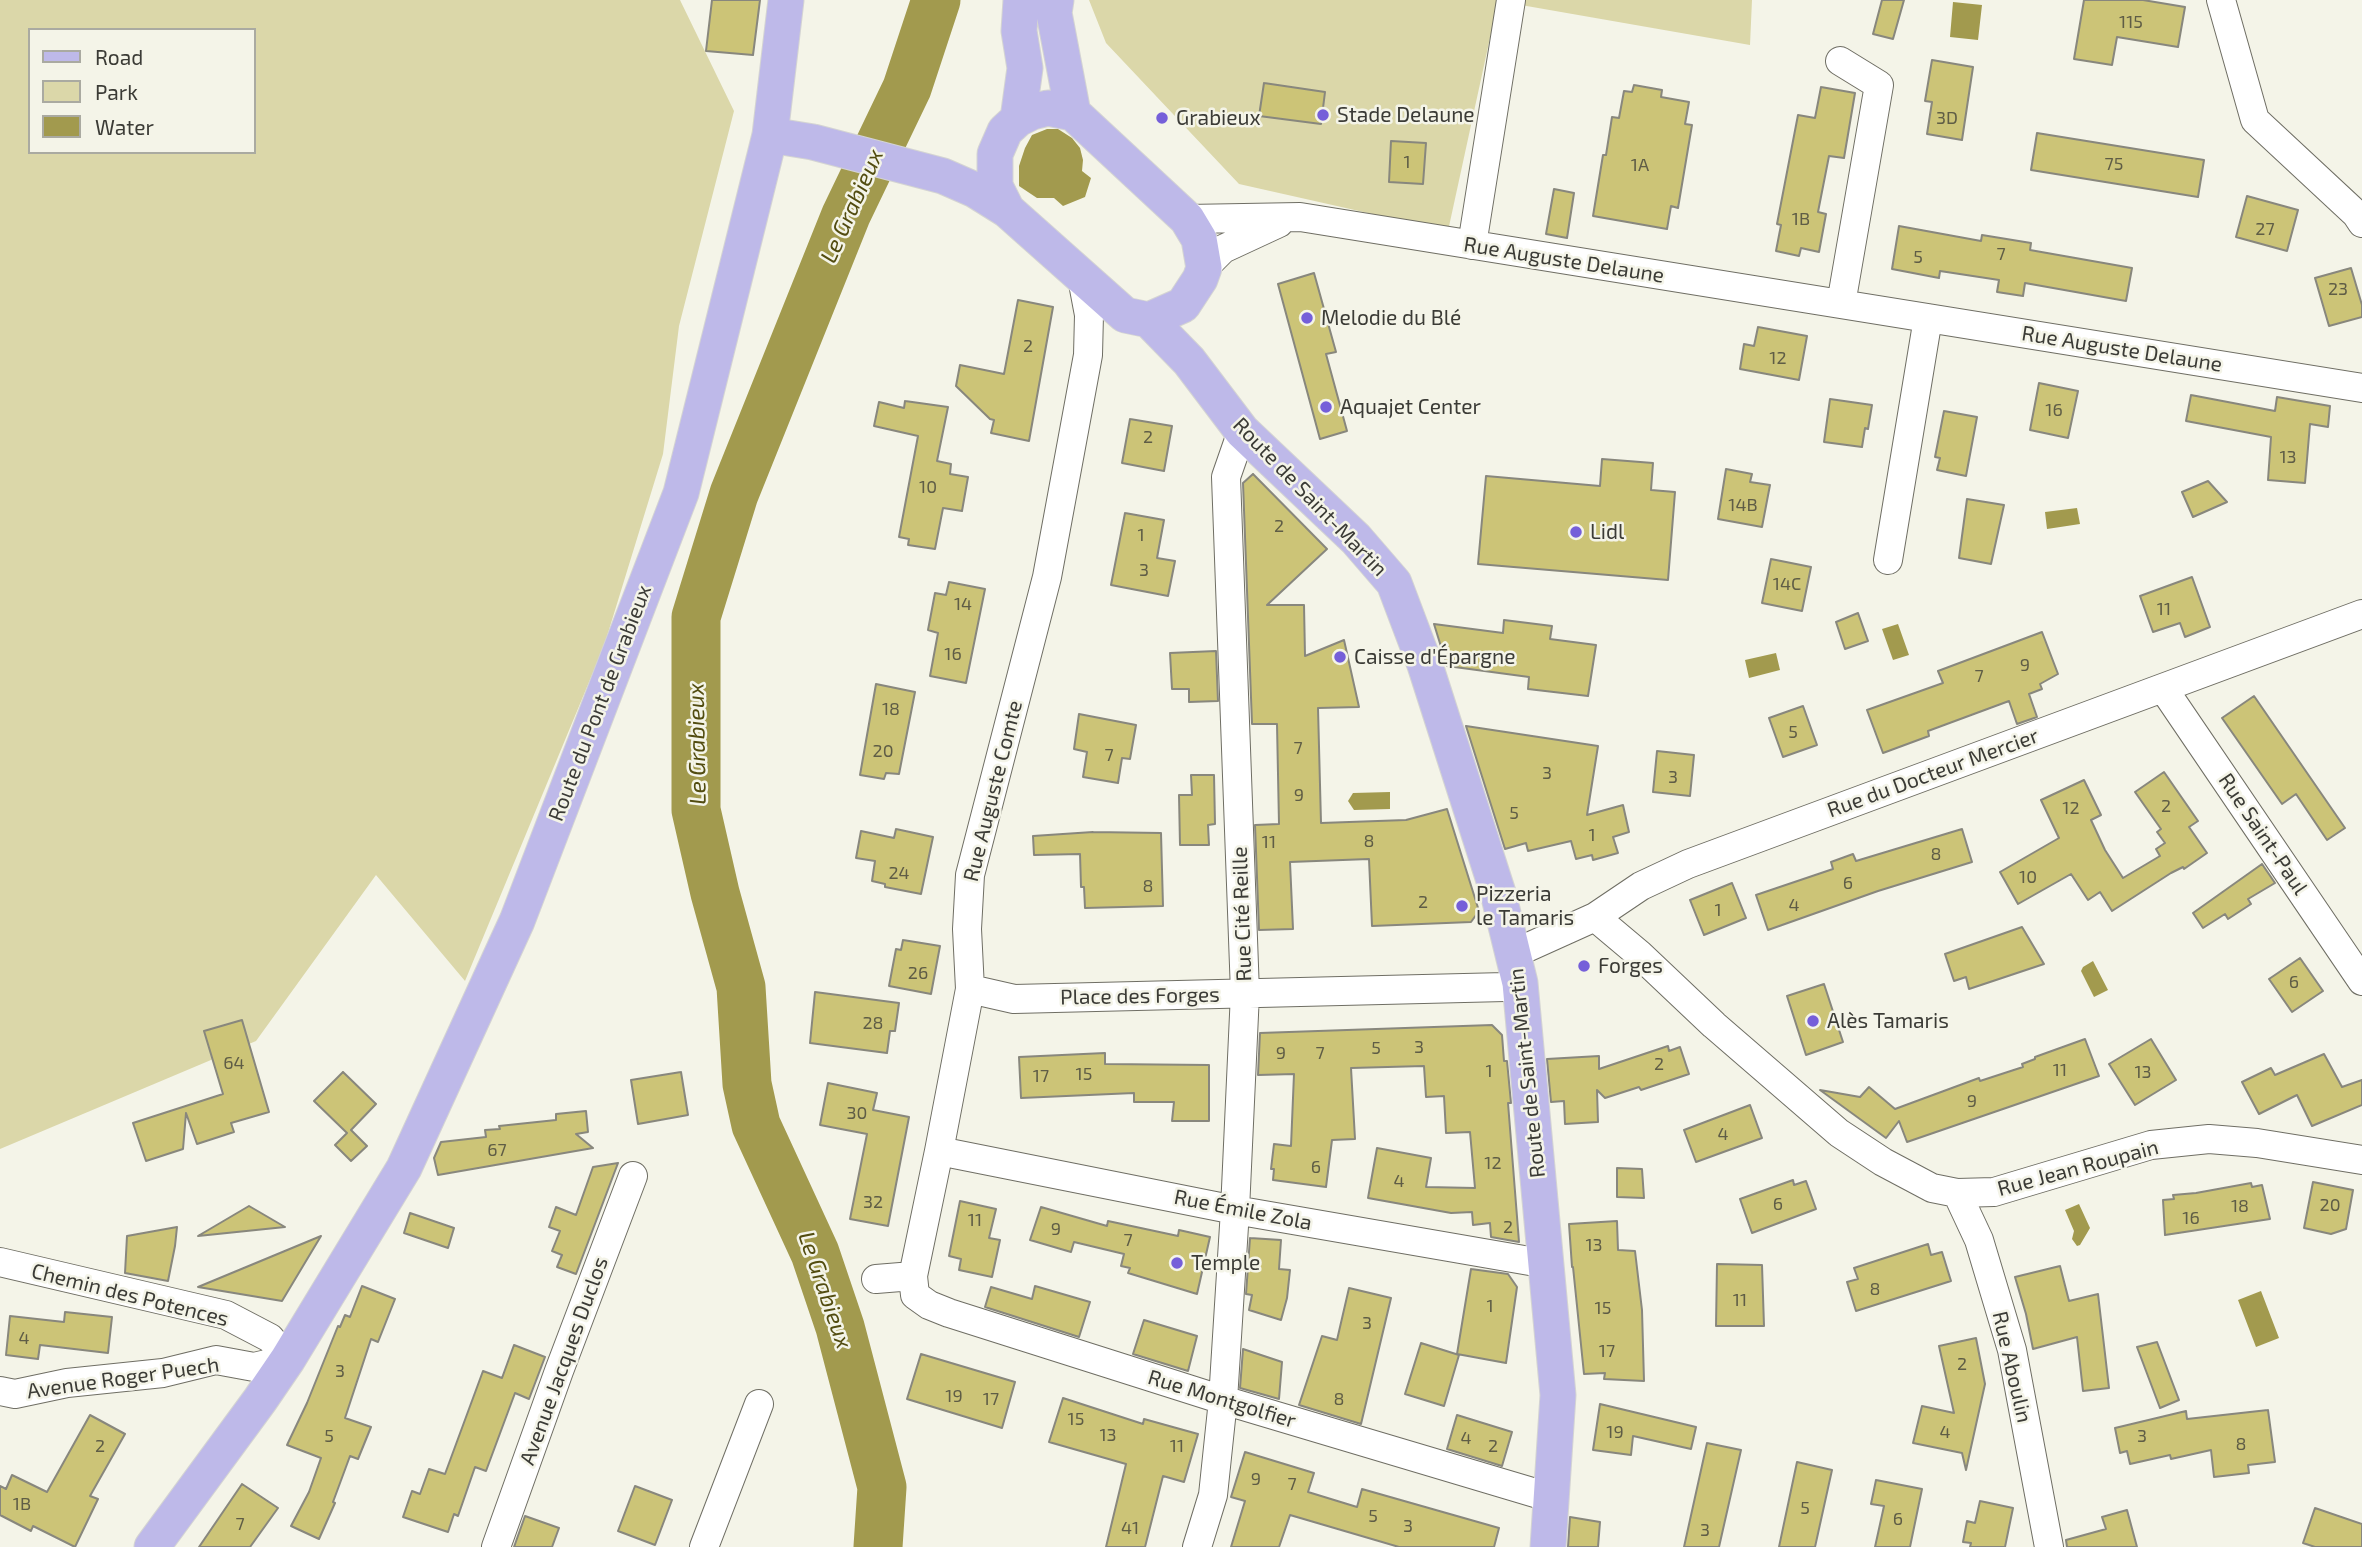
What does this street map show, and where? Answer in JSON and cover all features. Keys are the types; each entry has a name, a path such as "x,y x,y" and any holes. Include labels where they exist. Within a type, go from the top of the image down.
{"main road":[{"name":"Route du Pont de Grabieux","path":"152,1547 288,1359 404,1168 517,920 681,493 770,135 786,0"},
{"path":"1018,119 1025,68 1019,31 1021,0"},
{"path":"1056,0 1054,13 1073,113"},
{"path":"943,176 995,154 1005,131 1018,119 1032,112 1048,108 1073,113 1187,219 1199,239 1204,268 1200,279 1182,305 1137,318"},
{"path":"770,135 813,142 943,176 975,190 1007,210"},
{"name":"Route de Saint-Martin","path":"995,154 995,186 1007,210 1082,278 1137,318 1189,361 1242,431 1356,539 1394,583 1425,665 1498,893 1517,969 1558,1395 1548,1547"},
{"path":"1182,305 1189,361"}],"street":[{"path":"1472,245 1511,0"},
{"path":"2221,0 2255,120 2356,214 2362,223"},
{"path":"1840,61 1879,85 1841,304"},
{"name":"Rue Auguste Delaune","path":"1187,219 1300,217 2362,388"},
{"path":"1204,268 1223,249 1287,218"},
{"name":"Rue Auguste Comte","path":"912,1276 970,989 967,929 970,875 1047,577 1088,355 1089,315 1082,278"},
{"name":"Rue Auguste Comte","path":"1088,355 1105,331 1137,318"},
{"path":"1888,560 1928,318"},
{"name":"Rue Cité Reille","path":"1197,1547 1213,1494 1223,1399 1236,1210 1245,993 1226,477 1242,431"},
{"name":"Rue du Docteur Mercier","path":"1517,969 1641,886 1688,864 2362,614"},
{"name":"Rue Saint-Paul","path":"2163,688 2362,981"},
{"name":"Rue Jean Roupain","path":"1595,917 1839,1133 1883,1162 1932,1188 1957,1193 1994,1192 2151,1145 2209,1139 2257,1143 2362,1160"},
{"name":"Place des Forges","path":"970,989 1014,999 1505,986 1517,969"},
{"name":"Rue Émile Zola","path":"939,1151 1236,1210 1547,1264"},
{"name":"Avenue Jacques Duclos","path":"496,1547 633,1176"},
{"name":"Rue Aboulin","path":"1957,1193 1979,1240 2012,1350 2049,1547"},
{"name":"Chemin des Potences","path":"0,1262 226,1315 270,1338 288,1359"},
{"path":"876,1279 912,1276"},
{"name":"Rue Montgolfier","path":"912,1276 915,1295 929,1305 1223,1399 1552,1498"},
{"name":"Avenue Roger Puech","path":"5,1399 66,1383 163,1373 216,1360 254,1367 288,1359"},
{"path":"704,1547 759,1404"}],"green space":[{"path":"0,0 680,0 734,111 679,326 663,454 604,646 465,981 376,875 256,1041 0,1149"},
{"name":"Stade Delaune","path":"1089,0 1752,0 1750,45 1498,1 1448,231 1239,184 1106,43"}],"water":[{"path":"1953,2 1982,5 1978,40 1950,37"},
{"path":"1047,129 1058,129 1072,138 1080,148 1082,171 1091,178 1085,197 1063,206 1054,198 1037,198 1019,186 1019,166 1025,148 1032,135"},
{"path":"2077,508 2080,524 2047,529 2045,512"},
{"path":"1898,624 1909,655 1893,660 1882,629"},
{"path":"1776,653 1780,670 1749,678 1745,660"},
{"path":"1390,792 1390,809 1354,810 1348,801 1353,793"},
{"path":"2093,961 2108,990 2094,997 2081,971"},
{"path":"2079,1204 2090,1228 2077,1246 2072,1239 2074,1231 2065,1210"},
{"path":"2261,1291 2279,1338 2256,1347 2238,1300"}],"building":[{"path":"712,0 760,0 753,55 706,51"},
{"path":"1882,0 1904,0 1893,39 1873,34"},
{"path":"2084,0 2143,0 2185,7 2178,47 2117,37 2112,65 2074,59"},
{"path":"1932,60 1973,67 1962,140 1927,134 1932,102 1925,101"},
{"path":"1264,83 1325,92 1321,124 1259,116"},
{"path":"1634,85 1662,90 1661,97 1689,102 1685,124 1692,125 1678,208 1671,206 1667,229 1593,216 1612,117 1619,118 1624,91 1632,92"},
{"path":"1821,87 1855,93 1844,158 1829,156 1818,212 1826,214 1819,252 1801,248 1799,256 1776,251 1781,225 1777,224 1798,115 1815,118"},
{"path":"2037,133 2204,160 2198,197 2031,170"},
{"path":"1391,141 1426,143 1423,184 1389,182"},
{"path":"1554,189 1574,193 1567,238 1546,234"},
{"path":"2247,196 2298,210 2287,251 2236,237"},
{"path":"1899,226 1981,241 1982,235 2031,243 2030,250 2132,268 2126,301 2025,283 2023,296 1997,292 1999,280 1940,271 1939,278 1892,269"},
{"path":"2351,268 2362,305 2362,317 2329,326 2315,278"},
{"name":"Melodie du Blé","path":"1314,273 1336,352 1326,354 1347,431 1320,439 1278,284"},
{"path":"1018,300 1053,307 1029,441 991,433 994,420 956,386 960,365 1004,374"},
{"path":"1758,327 1807,336 1799,380 1740,369 1744,344 1754,346"},
{"path":"2039,383 2078,391 2068,438 2030,430"},
{"path":"2191,395 2275,411 2277,397 2330,406 2328,427 2310,424 2305,483 2268,480 2271,437 2186,421"},
{"path":"1830,399 1872,405 1862,447 1824,442"},
{"path":"905,401 948,407 937,461 951,464 950,474 968,477 962,511 943,508 935,549 908,545 909,539 899,537 918,436 874,426 879,402 904,408"},
{"path":"1944,411 1977,417 1966,476 1937,470 1940,458 1935,457"},
{"path":"1130,419 1172,426 1164,471 1122,463"},
{"name":"Lidl","path":"1602,459 1653,463 1651,490 1675,492 1668,580 1478,564 1486,476 1600,486"},
{"path":"1726,469 1752,474 1750,482 1770,485 1762,527 1718,519"},
{"path":"1253,474 1327,549 1267,605 1304,605 1305,656 1344,640 1359,707 1318,708 1321,823 1406,820 1447,809 1479,911 1471,922 1372,926 1369,859 1290,862 1293,929 1259,930 1255,825 1279,824 1277,724 1252,724 1243,483"},
{"path":"2208,481 2227,502 2193,517 2182,492"},
{"path":"1967,499 2004,505 1991,564 1959,558"},
{"path":"1125,513 1164,520 1157,558 1175,561 1168,596 1111,585"},
{"path":"1771,559 1811,567 1802,611 1762,603"},
{"path":"2192,577 2210,627 2185,637 2180,623 2153,632 2140,596"},
{"path":"949,582 985,589 966,683 930,676 938,633 928,630 935,593 946,595"},
{"path":"1858,613 1868,641 1845,649 1836,622"},
{"path":"1504,620 1552,626 1550,639 1596,645 1588,696 1528,689 1529,677 1447,666 1434,624 1503,633"},
{"path":"2042,632 2058,674 2040,684 2042,689 2029,694 2037,717 2017,724 2009,701 1928,731 1929,736 1883,753 1867,710 1943,683 1938,671"},
{"path":"1216,651 1218,701 1189,702 1189,689 1172,689 1170,653"},
{"path":"876,684 915,692 899,774 886,773 884,779 860,775"},
{"path":"2254,696 2345,828 2327,840 2296,794 2282,804 2222,718"},
{"path":"1803,706 1817,745 1783,757 1769,718"},
{"path":"1079,714 1136,725 1130,759 1122,758 1118,783 1083,777 1087,752 1074,749"},
{"path":"1466,726 1598,746 1587,815 1623,805 1629,832 1613,837 1618,853 1593,860 1592,855 1576,859 1571,841 1528,851 1526,843 1505,849"},
{"path":"1657,751 1694,755 1690,796 1653,792"},
{"path":"2164,772 2198,821 2189,827 2207,853 2112,911 2100,892 2088,900 2071,874 2018,904 2000,872 2059,838 2041,800 2084,780 2101,815 2091,820 2105,850 2123,878 2160,856 2156,849 2165,843 2157,832 2161,829 2135,792"},
{"path":"1191,775 1214,775 1215,824 1208,825 1209,845 1180,845 1179,795 1192,795"},
{"path":"896,829 933,837 921,894 885,887 885,884 872,881 875,861 856,858 861,831 894,838"},
{"path":"1962,829 1972,862 1878,891 1768,930 1756,895 1833,869 1831,862 1853,854 1856,861"},
{"path":"1093,832 1161,833 1163,906 1085,908 1080,854 1034,855 1033,836"},
{"path":"2262,864 2275,883 2248,899 2251,904 2228,919 2225,914 2203,928 2193,913"},
{"path":"1732,883 1746,918 1704,935 1690,900"},
{"path":"2022,927 2044,964 1969,989 1966,977 1954,981 1945,954"},
{"path":"903,940 940,946 931,994 889,986 896,949 901,950"},
{"path":"2300,958 2323,991 2292,1012 2269,979"},
{"path":"1824,984 1843,1042 1806,1055 1787,996"},
{"path":"815,992 899,1003 895,1031 890,1031 887,1053 810,1043"},
{"path":"242,1020 269,1112 231,1123 234,1132 197,1144 186,1113 183,1149 146,1161 133,1123 223,1094 204,1031"},
{"path":"1492,1025 1502,1035 1504,1061 1507,1061 1519,1242 1491,1237 1490,1223 1473,1225 1472,1212 1451,1213 1368,1198 1377,1148 1431,1158 1426,1187 1475,1188 1470,1132 1446,1133 1444,1096 1426,1097 1424,1066 1351,1068 1355,1139 1332,1140 1326,1187 1273,1180 1274,1169 1271,1169 1274,1144 1291,1146 1294,1074 1258,1075 1260,1033"},
{"path":"2085,1039 2099,1076 1907,1142 1899,1121 1886,1138 1820,1090 1860,1097 1869,1087 1895,1109 1979,1078 1980,1081 2023,1067 2022,1064 2035,1057"},
{"path":"2151,1039 2176,1080 2135,1105 2109,1064"},
{"path":"1668,1046 1669,1051 1680,1047 1689,1074 1641,1090 1639,1087 1605,1098 1597,1090 1598,1122 1565,1124 1564,1101 1551,1102 1547,1059 1599,1056 1599,1069"},
{"path":"1105,1053 1105,1064 1209,1065 1209,1121 1172,1121 1174,1102 1134,1102 1134,1093 1021,1098 1019,1057"},
{"path":"2324,1054 2342,1087 2362,1080 2362,1105 2312,1126 2297,1095 2259,1114 2242,1082 2271,1068 2275,1075"},
{"path":"343,1072 376,1104 351,1130 367,1146 351,1161 335,1145 347,1133 314,1101"},
{"path":"681,1072 688,1115 638,1124 631,1080"},
{"path":"828,1083 877,1093 873,1110 909,1117 888,1226 850,1219 867,1134 820,1125"},
{"path":"1750,1105 1762,1138 1696,1162 1684,1130"},
{"path":"586,1111 588,1132 576,1134 593,1148 438,1175 434,1158 441,1142 486,1137 485,1130 500,1129 499,1126 556,1120 556,1114"},
{"path":"618,1163 576,1274 557,1267 562,1255 552,1251 560,1231 549,1227 556,1207 576,1215 593,1167"},
{"path":"1617,1168 1642,1169 1644,1198 1617,1197"},
{"path":"1793,1180 1794,1185 1806,1181 1816,1209 1752,1233 1740,1199"},
{"path":"2313,1182 2353,1190 2346,1229 2331,1234 2304,1228"},
{"path":"2251,1183 2252,1187 2262,1185 2270,1219 2165,1235 2163,1200 2174,1199 2173,1195"},
{"path":"960,1201 996,1209 989,1238 1000,1240 992,1277 959,1270 961,1259 949,1256"},
{"path":"249,1206 285,1227 198,1236"},
{"path":"1041,1207 1107,1226 1108,1221 1178,1236 1179,1230 1210,1237 1197,1294 1128,1273 1130,1268 1121,1266 1124,1254 1074,1242 1071,1252 1030,1240"},
{"path":"410,1213 454,1228 448,1248 404,1233"},
{"path":"1617,1221 1618,1250 1635,1251 1642,1310 1644,1381 1604,1379 1605,1373 1584,1374 1569,1224"},
{"path":"177,1227 168,1281 125,1273 127,1236"},
{"path":"321,1236 282,1301 198,1287"},
{"path":"1250,1238 1281,1240 1279,1269 1290,1270 1281,1320 1249,1310 1252,1295 1246,1294"},
{"path":"1928,1244 1931,1255 1942,1252 1951,1281 1856,1311 1847,1282 1858,1279 1854,1268"},
{"path":"1717,1264 1762,1265 1764,1326 1716,1326"},
{"path":"2060,1266 2069,1301 2098,1294 2109,1388 2083,1391 2077,1337 2033,1349 2015,1277"},
{"path":"1471,1269 1508,1274 1517,1287 1506,1363 1457,1354"},
{"path":"362,1286 395,1299 378,1342 371,1339 345,1418 371,1427 358,1459 350,1456 333,1502 335,1503 319,1539 291,1526 309,1492 321,1458 287,1445 338,1326 340,1327 345,1315 350,1317"},
{"path":"1035,1286 1090,1302 1079,1337 985,1307 991,1287 1032,1299"},
{"path":"1349,1288 1391,1298 1361,1424 1299,1405 1322,1336 1337,1340"},
{"path":"65,1312 112,1317 108,1353 40,1345 38,1359 6,1355 10,1316 64,1322"},
{"path":"1144,1320 1197,1336 1188,1371 1133,1354"},
{"path":"1976,1338 1985,1384 1966,1470 1962,1453 1913,1443 1922,1406 1954,1413 1939,1346"},
{"path":"2157,1342 2179,1400 2160,1408 2137,1347"},
{"path":"1421,1343 1459,1355 1444,1406 1405,1394"},
{"path":"514,1345 545,1357 529,1399 515,1393 486,1471 475,1467 458,1516 454,1514 448,1532 403,1517 412,1491 420,1494 429,1469 445,1474 483,1371 502,1378"},
{"path":"1243,1349 1282,1362 1279,1399 1240,1388"},
{"path":"921,1354 1015,1382 1002,1428 907,1399"},
{"path":"1063,1398 1143,1424 1144,1419 1198,1434 1184,1482 1163,1476 1145,1547 1106,1547 1126,1464 1049,1442"},
{"path":"1600,1404 1696,1427 1691,1449 1633,1436 1631,1455 1593,1450"},
{"path":"2268,1410 2275,1462 2248,1465 2249,1473 2214,1477 2211,1450 2130,1464 2127,1451 2120,1453 2115,1428 2186,1411 2187,1419"},
{"path":"90,1415 125,1434 90,1496 98,1499 75,1547 33,1526 31,1531 0,1515 0,1486 6,1489 12,1475 47,1492"},
{"path":"1457,1415 1512,1432 1502,1466 1447,1449"},
{"path":"1707,1443 1741,1450 1719,1547 1684,1547"},
{"path":"1245,1452 1314,1473 1308,1492 1357,1507 1362,1489 1499,1528 1494,1547 1399,1547 1290,1515 1279,1547 1231,1547 1245,1501 1231,1497"},
{"path":"1797,1462 1832,1470 1815,1547 1779,1547"},
{"path":"1876,1480 1922,1489 1910,1547 1875,1547 1884,1506 1871,1504"},
{"path":"242,1484 278,1508 250,1547 199,1547"},
{"path":"635,1486 672,1500 655,1545 618,1531"},
{"path":"1980,1501 2013,1508 2005,1547 1970,1547 1971,1543 1963,1542 1967,1521 1975,1523"},
{"path":"2315,1508 2362,1524 2362,1547 2315,1547 2303,1543"},
{"path":"2127,1510 2137,1547 2067,1547 2066,1540 2106,1529 2102,1517"},
{"path":"525,1516 559,1528 552,1547 514,1547"},
{"path":"1570,1517 1600,1522 1598,1547 1568,1547"}],"waterway":[{"name":"Le Grabieux","path":"878,1547 882,1487 840,1327 815,1253 756,1125 747,1084 741,987 696,810 696,617 734,494 846,215 907,88 936,0"}],"place":[{"name":"Stade Delaune","path":"1323,115"},
{"name":"Grabieux","path":"1162,118"},
{"name":"Melodie du Blé","path":"1307,318"},
{"name":"Aquajet Center","path":"1326,407"},
{"name":"Lidl","path":"1576,532"},
{"name":"Caisse d'Épargne","path":"1340,657"},
{"name":"Pizzeria le Tamaris","path":"1462,906"},
{"name":"Forges","path":"1584,966"},
{"name":"Alès Tamaris","path":"1813,1021"},
{"name":"Temple","path":"1177,1263"}]}
